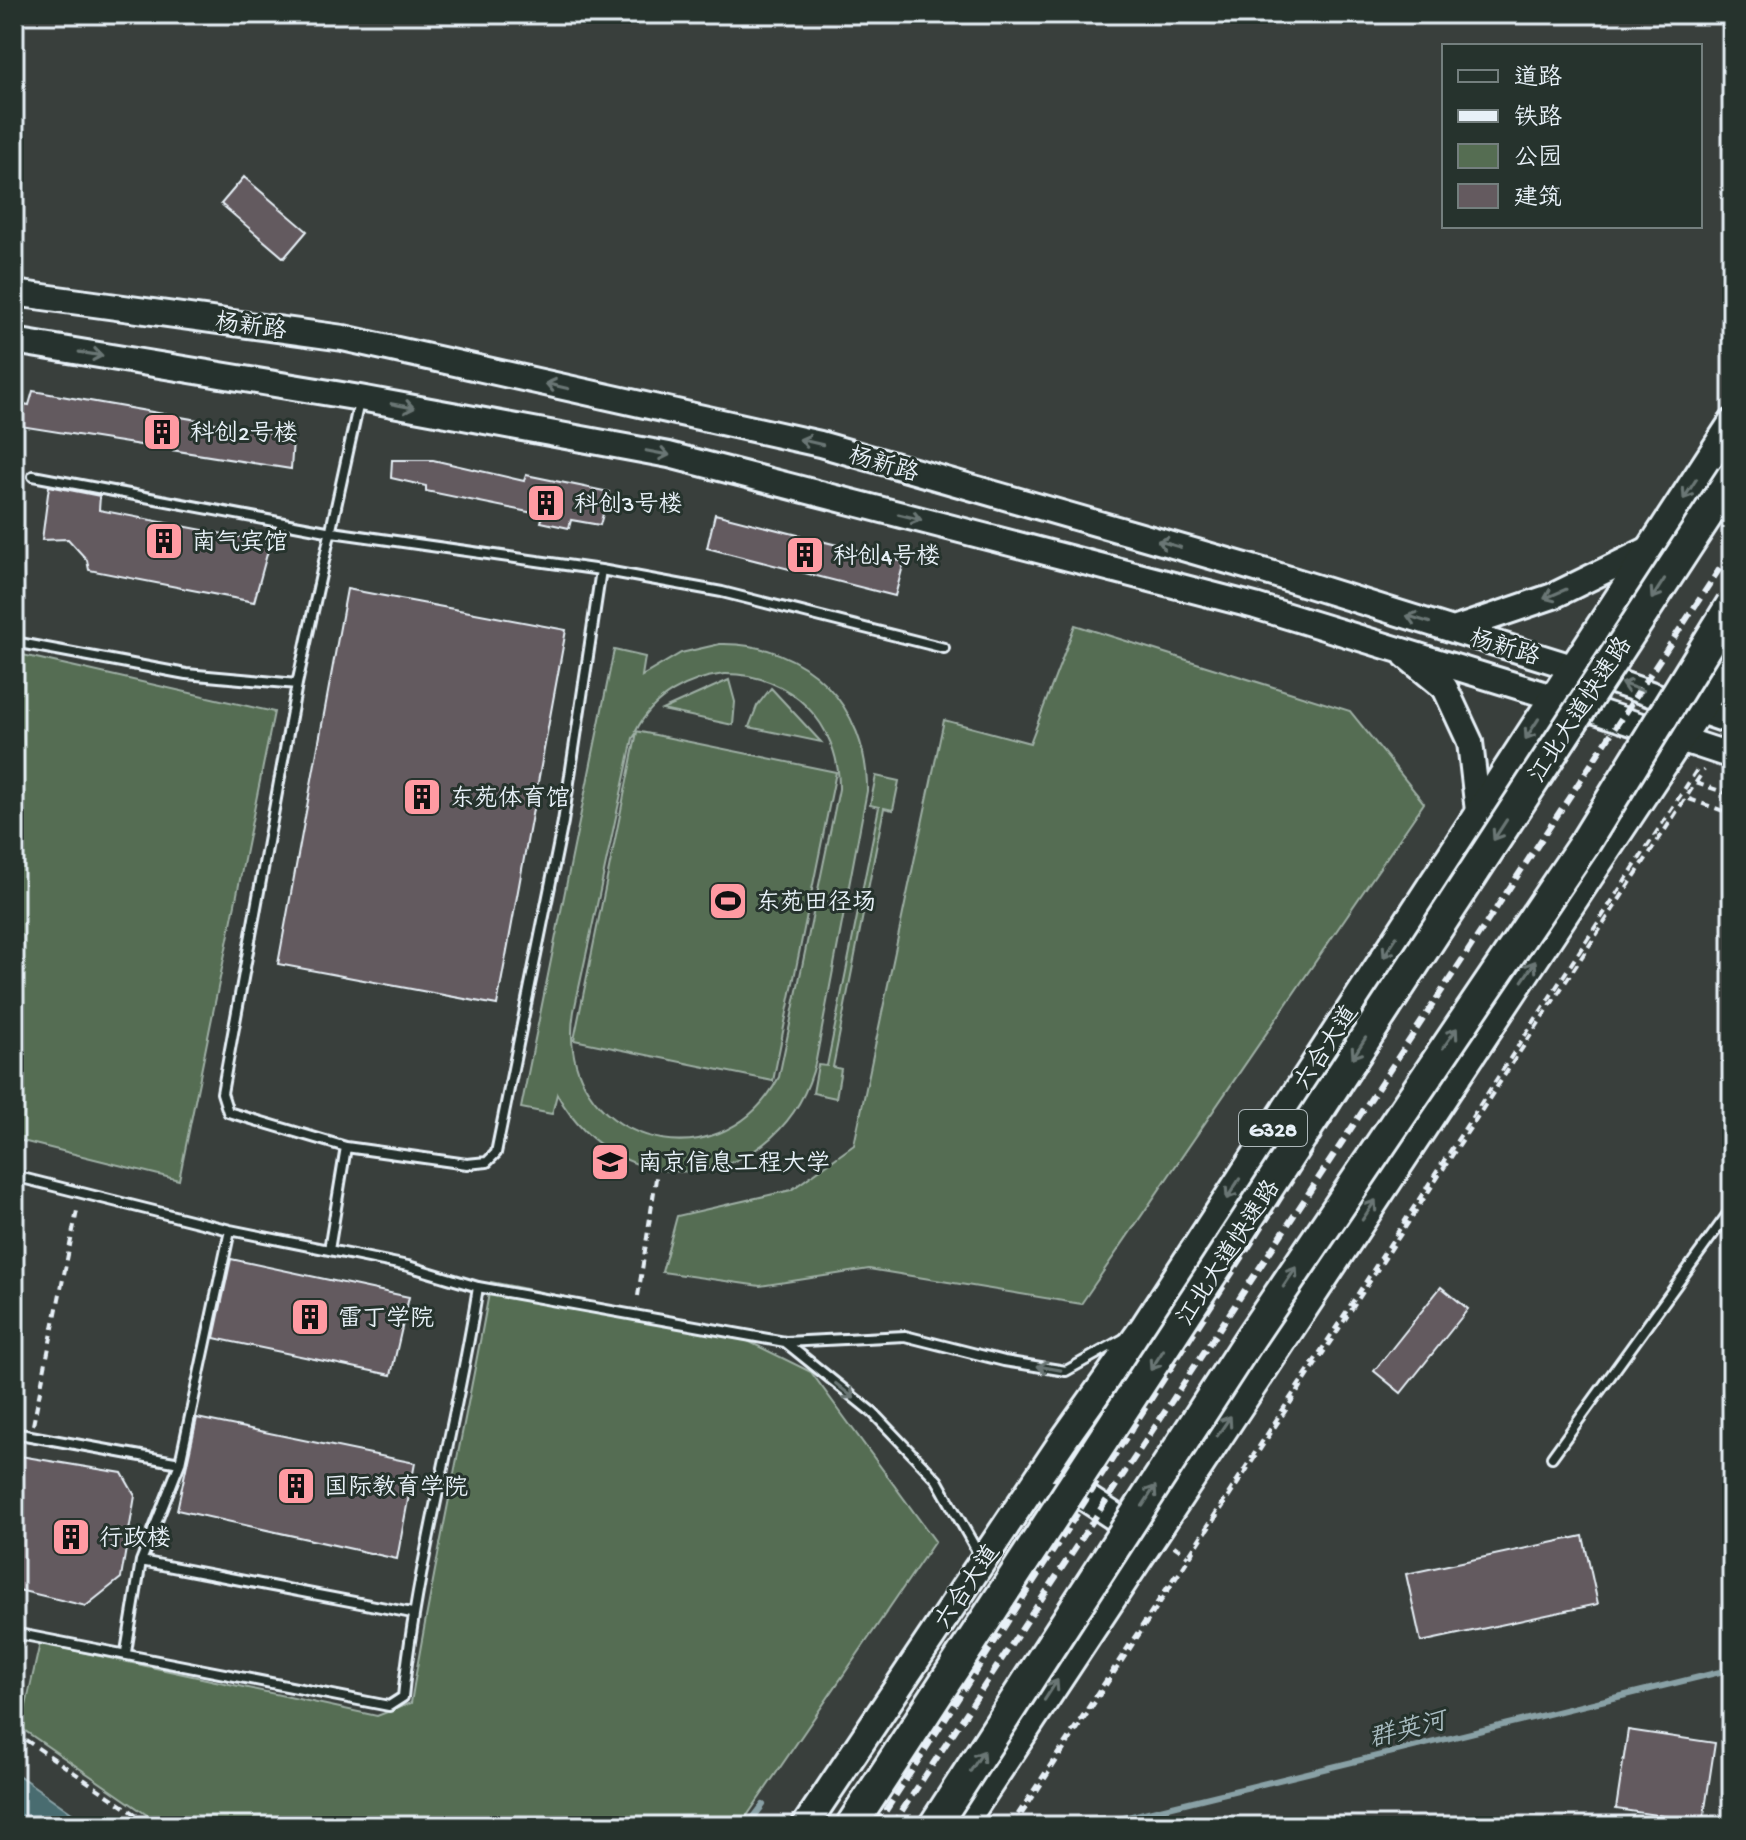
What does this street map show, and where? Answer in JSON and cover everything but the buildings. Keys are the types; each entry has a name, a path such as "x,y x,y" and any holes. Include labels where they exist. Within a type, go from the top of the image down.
{"highway":[{"name":"江北大道快速路","path":"851,1826 1732,477"},
{"path":"934,1826 1258,1326 1586,841 1732,604"}],"main road":[{"name":"杨新路","path":"14,293 343,338 820,444 1270,573 1572,667 1732,722"},
{"name":"杨新路","path":"14,341 360,398 669,455 1255,606 1721,752"},
{"name":"六合大道","path":"805,1826 1028,1493 1143,1328 1732,423"},
{"path":"1453,630 1553,596 1651,548"},
{"path":"1399,649 1445,688 1470,742 1478,811"},
{"path":"962,1826 1732,661"},
{"path":"1028,1493 1080,1494 1121,1521 1134,1562"}],"lane":[{"path":"360,398 297,684 222,1093 228,1112 346,1147 467,1164 487,1162 496,1153 563,822 601,570"},
{"path":"33,476 332,532 601,570 722,592 944,648"},
{"path":"14,642 186,674 297,684"},
{"path":"329,1250 346,1147"},
{"path":"14,1176 230,1230 408,1266 478,1287 785,1342 905,1336 1004,1361 1066,1371 1143,1328"},
{"path":"1552,1457 1732,1208"},
{"path":"126,1652 141,1561 180,1463 230,1230"},
{"path":"14,1650 16,1633 126,1652 389,1706 403,1697 412,1613 440,1494 478,1287"},
{"path":"785,1342 873,1413 937,1480 983,1562"},
{"path":"14,1433 180,1463"},
{"path":"141,1561 412,1613"}],"path":[{"path":"1012,1826 1689,781 1721,752"},
{"path":"1689,781 1732,795"},
{"path":"1012,1826 1688,799 1732,814"},
{"path":"638,1296 657,1172"},
{"path":"31,1437 81,1192"},
{"path":"1162,1539 1188,1555"},
{"path":"14,1732 153,1826"}],"green space":[{"path":"1075,625 1350,711 1424,803 1081,1304 869,1269 760,1286 662,1272 677,1216 791,1190 854,1145 944,720 1030,743"},
{"path":"720,644 751,646 779,654 805,667 826,685 844,707 857,732 867,791 816,1060 799,1104 772,1137 738,1159 699,1170 659,1170 621,1157 586,1132 557,1094 552,1114 521,1108 614,650 645,657 642,676 681,653","holes":["724,674 770,682 807,706 831,743 837,765 839,789 779,1077 752,1112 719,1133 682,1140 646,1135 613,1118 588,1091 574,1055 574,1040 773,1081 836,772 636,731 652,708 672,692 697,680","637,732 574,1040 574,1011 633,738"]},
{"path":"14,653 274,712 179,1180 14,1139"},
{"path":"729,680 735,702 733,725 662,710"},
{"path":"771,688 821,742 749,727 757,706"},
{"path":"876,776 899,781 893,810 884,808 833,1067 841,1069 836,1098 813,1093 818,1065 827,1066 879,807 870,805"},
{"path":"491,1282 721,1328 811,1372 935,1541 740,1826 163,1826 21,1728 40,1643 377,1716 411,1703"}],"water":[{"path":"14,1772 90,1826 14,1826"}],"waterway":[{"name":"群英河","path":"1091,1826 1732,1669"},
{"name":"群英河","path":"747,1826 763,1805"}],"railway":[{"path":"876,1826 1732,497"},
{"path":"892,1826 1732,550"}],"place":[{"name":"科创2号楼","path":"162,432"},
{"name":"科创3号楼","path":"546,503"},
{"name":"南气宾馆","path":"164,541"},
{"name":"科创4号楼","path":"805,555"},
{"name":"东苑体育馆","path":"422,797"},
{"name":"东苑田径场","path":"728,901"},
{"name":"南京信息工程大学","path":"610,1162"},
{"name":"雷丁学院","path":"310,1317"},
{"name":"国际教育学院","path":"296,1486"},
{"name":"行政楼","path":"71,1537"}]}
